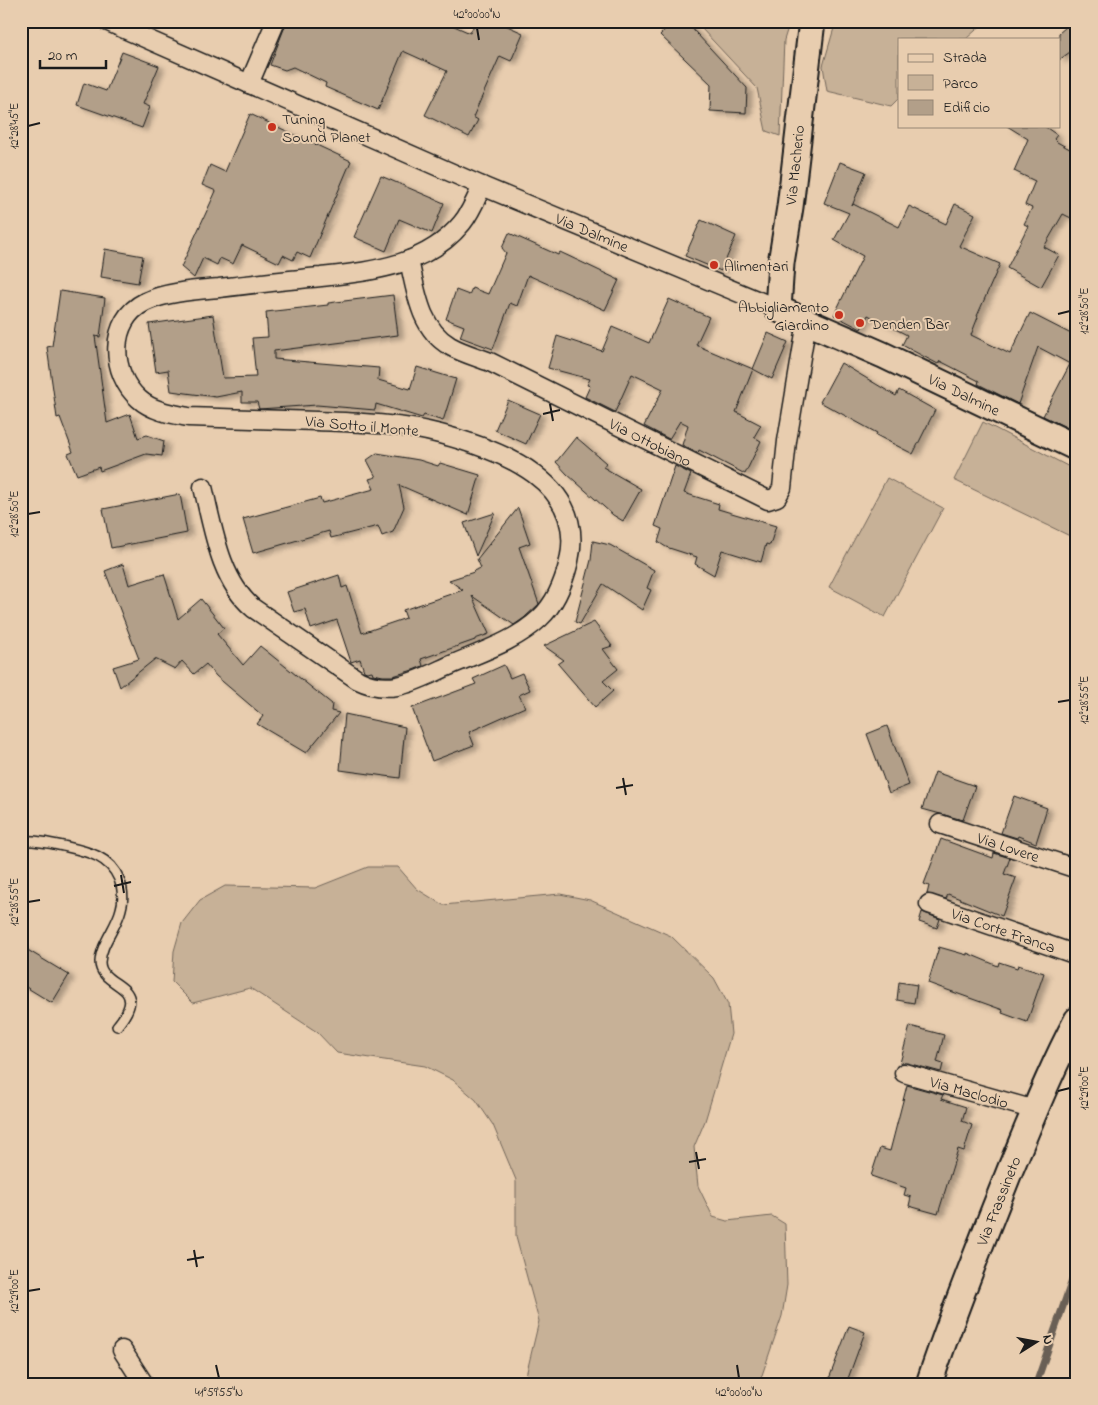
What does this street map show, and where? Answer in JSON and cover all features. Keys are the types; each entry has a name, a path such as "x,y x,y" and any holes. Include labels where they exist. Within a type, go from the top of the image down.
{"street":[{"name":"Via Dalmine","path":"106,21 482,186 807,321 883,355 1077,448"},
{"path":"249,84 276,21"},
{"name":"Via Macherio","path":"778,309 781,263 790,207 812,21"},
{"name":"Via Sotto il Monte","path":"203,487 224,564 231,582 244,600 358,680 368,684 385,688 406,684 510,639 541,617 558,594 564,580 571,553 571,527 568,515 555,494 539,477 521,465 471,443 410,427 370,423 188,416 170,413 149,406 138,399 127,384 122,373 117,351 121,326 129,313 148,300 198,290 369,272 389,268 409,260 440,243 456,229 469,213 482,186"},
{"name":"Via Ottobiano","path":"409,260 417,295 426,321 433,331 449,346 490,362 768,500 778,497 782,488 787,442 807,321"},
{"name":"Via Lovere","path":"940,824 1077,869"},
{"name":"Via Corte Franca","path":"929,904 1077,955"},
{"name":"Via Frassineto","path":"929,1384 969,1273 1035,1110 1077,1020"},
{"name":"Via Maclodio","path":"904,1073 1035,1110"},
{"path":"122,1350 144,1384"}],"lane":[{"path":"21,841 43,842 86,851 101,858 112,867 117,875 122,891 122,906 116,925 104,946 100,962 106,977 119,985 129,997 130,1004 118,1026"}],"green space":[{"path":"689,21 790,21 784,40 780,136 766,131 757,88 701,28"},
{"path":"836,21 986,21 967,38 898,38 898,99 891,106 827,91 823,66"},
{"path":"983,422 1077,471 1077,526 1072,537 954,480"},
{"path":"887,478 943,508 885,617 829,587"},
{"path":"368,867 398,867 417,889 443,905 560,894 590,900 671,936 714,978 728,1004 731,1034 705,1121 694,1147 698,1186 713,1217 727,1221 772,1216 785,1224 787,1285 782,1316 759,1384 524,1384 539,1321 516,1237 516,1180 493,1125 476,1100 453,1080 425,1066 337,1053 317,1032 250,988 193,1003 172,982 174,951 182,923 200,900 225,886 315,888"}],"building":[{"path":"287,21 443,21 470,33 476,21 496,21 523,33 511,61 500,56 473,117 478,120 469,137 425,115 447,71 403,51 378,110 325,87 326,83 293,67 285,70 270,65"},
{"path":"673,21 685,21 747,88 746,113 710,111 711,84 660,35"},
{"path":"1073,21 1077,21 1077,47 1060,59 1060,38 1059,33"},
{"path":"122,52 159,66 143,104 150,107 142,128 77,105 84,83 106,91"},
{"path":"250,114 351,161 310,258 297,252 293,260 283,255 279,263 242,245 233,264 220,258 217,265 203,258 194,278 181,267 216,191 202,185 210,165 225,172"},
{"path":"1010,128 1047,128 1057,135 1054,139 1057,142 1077,153 1077,221 1063,214 1044,247 1059,255 1041,287 1007,268 1028,226 1024,224 1032,208 1025,205 1035,181 1014,171 1028,139"},
{"path":"840,162 866,172 852,206 853,204 899,227 909,206 946,224 955,204 975,214 959,246 1000,264 977,316 971,335 1010,354 1030,313 1077,337 1077,420 1072,430 1043,416 1070,364 1038,347 1018,404 978,384 979,381 940,361 938,364 902,345 907,335 868,315 861,329 834,315 863,256 834,240 849,213 824,203"},
{"path":"381,176 444,203 432,233 399,219 386,251 354,237"},
{"path":"701,220 736,236 721,271 685,256"},
{"path":"509,233 558,255 560,252 619,280 605,310 528,275 517,306 510,303 493,349 460,337 464,326 446,319 456,290 469,295 472,288 488,294 506,253 502,248"},
{"path":"105,249 143,256 138,283 101,277"},
{"path":"60,291 105,298 100,337 95,336 107,423 130,414 138,438 147,435 164,441 162,456 146,454 100,471 99,467 77,475 68,454 73,452 60,417 57,418 47,347 52,346"},
{"path":"393,295 398,335 274,351 274,359 379,368 378,380 410,389 417,367 456,379 443,421 424,415 422,418 376,404 375,410 317,405 259,409 257,402 242,402 242,392 216,397 171,391 168,370 156,372 149,324 213,315 223,378 256,377 252,338 268,337 266,312"},
{"path":"669,299 709,317 696,345 753,369 736,412 761,425 754,437 761,441 745,474 699,450 698,453 682,445 688,425 680,421 669,439 644,426 663,389 632,374 615,412 585,397 590,386 587,385 590,379 548,368 557,336 602,351 612,327 649,343"},
{"path":"768,333 788,342 772,379 753,369"},
{"path":"841,363 896,396 899,390 935,410 913,454 820,402"},
{"path":"508,400 540,414 526,444 495,430"},
{"path":"576,437 606,463 603,467 641,489 623,521 613,515 556,462"},
{"path":"377,453 419,460 438,466 440,463 480,475 468,515 399,485 404,507 393,532 382,536 378,526 331,538 329,531 253,553 243,519 320,498 322,503 374,489 369,479 376,477 367,460"},
{"path":"675,466 691,474 684,493 719,504 718,509 776,526 770,545 766,544 761,562 722,550 714,575 695,564 697,557 666,547 658,542 662,529 655,526"},
{"path":"180,494 187,533 111,548 103,509"},
{"path":"518,508 530,543 519,547 539,604 514,625 472,596 489,634 421,659 423,666 413,670 393,676 383,676 373,674 372,671 364,671 360,659 351,662 337,620 311,629 305,609 294,612 287,592 339,575 342,588 347,586 362,633 406,618 403,610 463,590 449,580 481,568 477,559"},
{"path":"495,513 476,556 464,523"},
{"path":"593,541 610,545 654,570 647,588 651,590 642,610 603,584 580,624 575,622 591,560"},
{"path":"123,564 129,585 164,574 178,619 201,599 224,628 217,634 243,665 260,646 332,704 331,711 339,713 306,753 257,724 263,716 216,676 206,664 194,674 182,661 175,669 155,659 120,687 113,667 139,659 105,571"},
{"path":"594,622 612,646 603,649 618,669 603,681 613,691 595,707 558,664 564,660 544,646"},
{"path":"504,665 510,678 522,673 530,690 519,695 525,707 469,732 474,745 432,761 412,708 476,684 473,679"},
{"path":"345,714 405,727 400,778 340,770"},
{"path":"887,726 909,785 889,793 867,734"},
{"path":"935,772 975,786 963,820 922,809"},
{"path":"1014,796 1047,808 1036,843 1018,836 1017,838 1001,833"},
{"path":"941,839 993,858 994,853 1010,858 1004,874 1016,878 1002,916 948,894 946,899 927,894 929,886 924,884"},
{"path":"922,912 940,919 937,928 919,922"},
{"path":"21,946 69,975 52,1003 21,984"},
{"path":"939,947 967,955 967,953 998,966 999,962 1017,968 1018,965 1044,973 1027,1022 1002,1013 1003,1010 928,983"},
{"path":"899,982 917,985 914,1003 897,1000"},
{"path":"910,1026 944,1035 937,1062 943,1064 941,1072 907,1063 900,1063"},
{"path":"907,1085 943,1095 941,1099 966,1107 962,1121 972,1125 964,1151 958,1149 938,1214 909,1206 911,1197 904,1195 906,1188 871,1176 880,1148 890,1151"},
{"path":"849,1326 865,1332 846,1384 827,1384"}],"waterway":[{"path":"1036,1384 1077,1266"}],"place":[{"name":"Tuning Sound Planet","path":"272,127"},
{"name":"Alimentari","path":"714,265"},
{"name":"Abbigliamento Giardino","path":"839,315"},
{"name":"Denden Bar","path":"860,323"}]}
